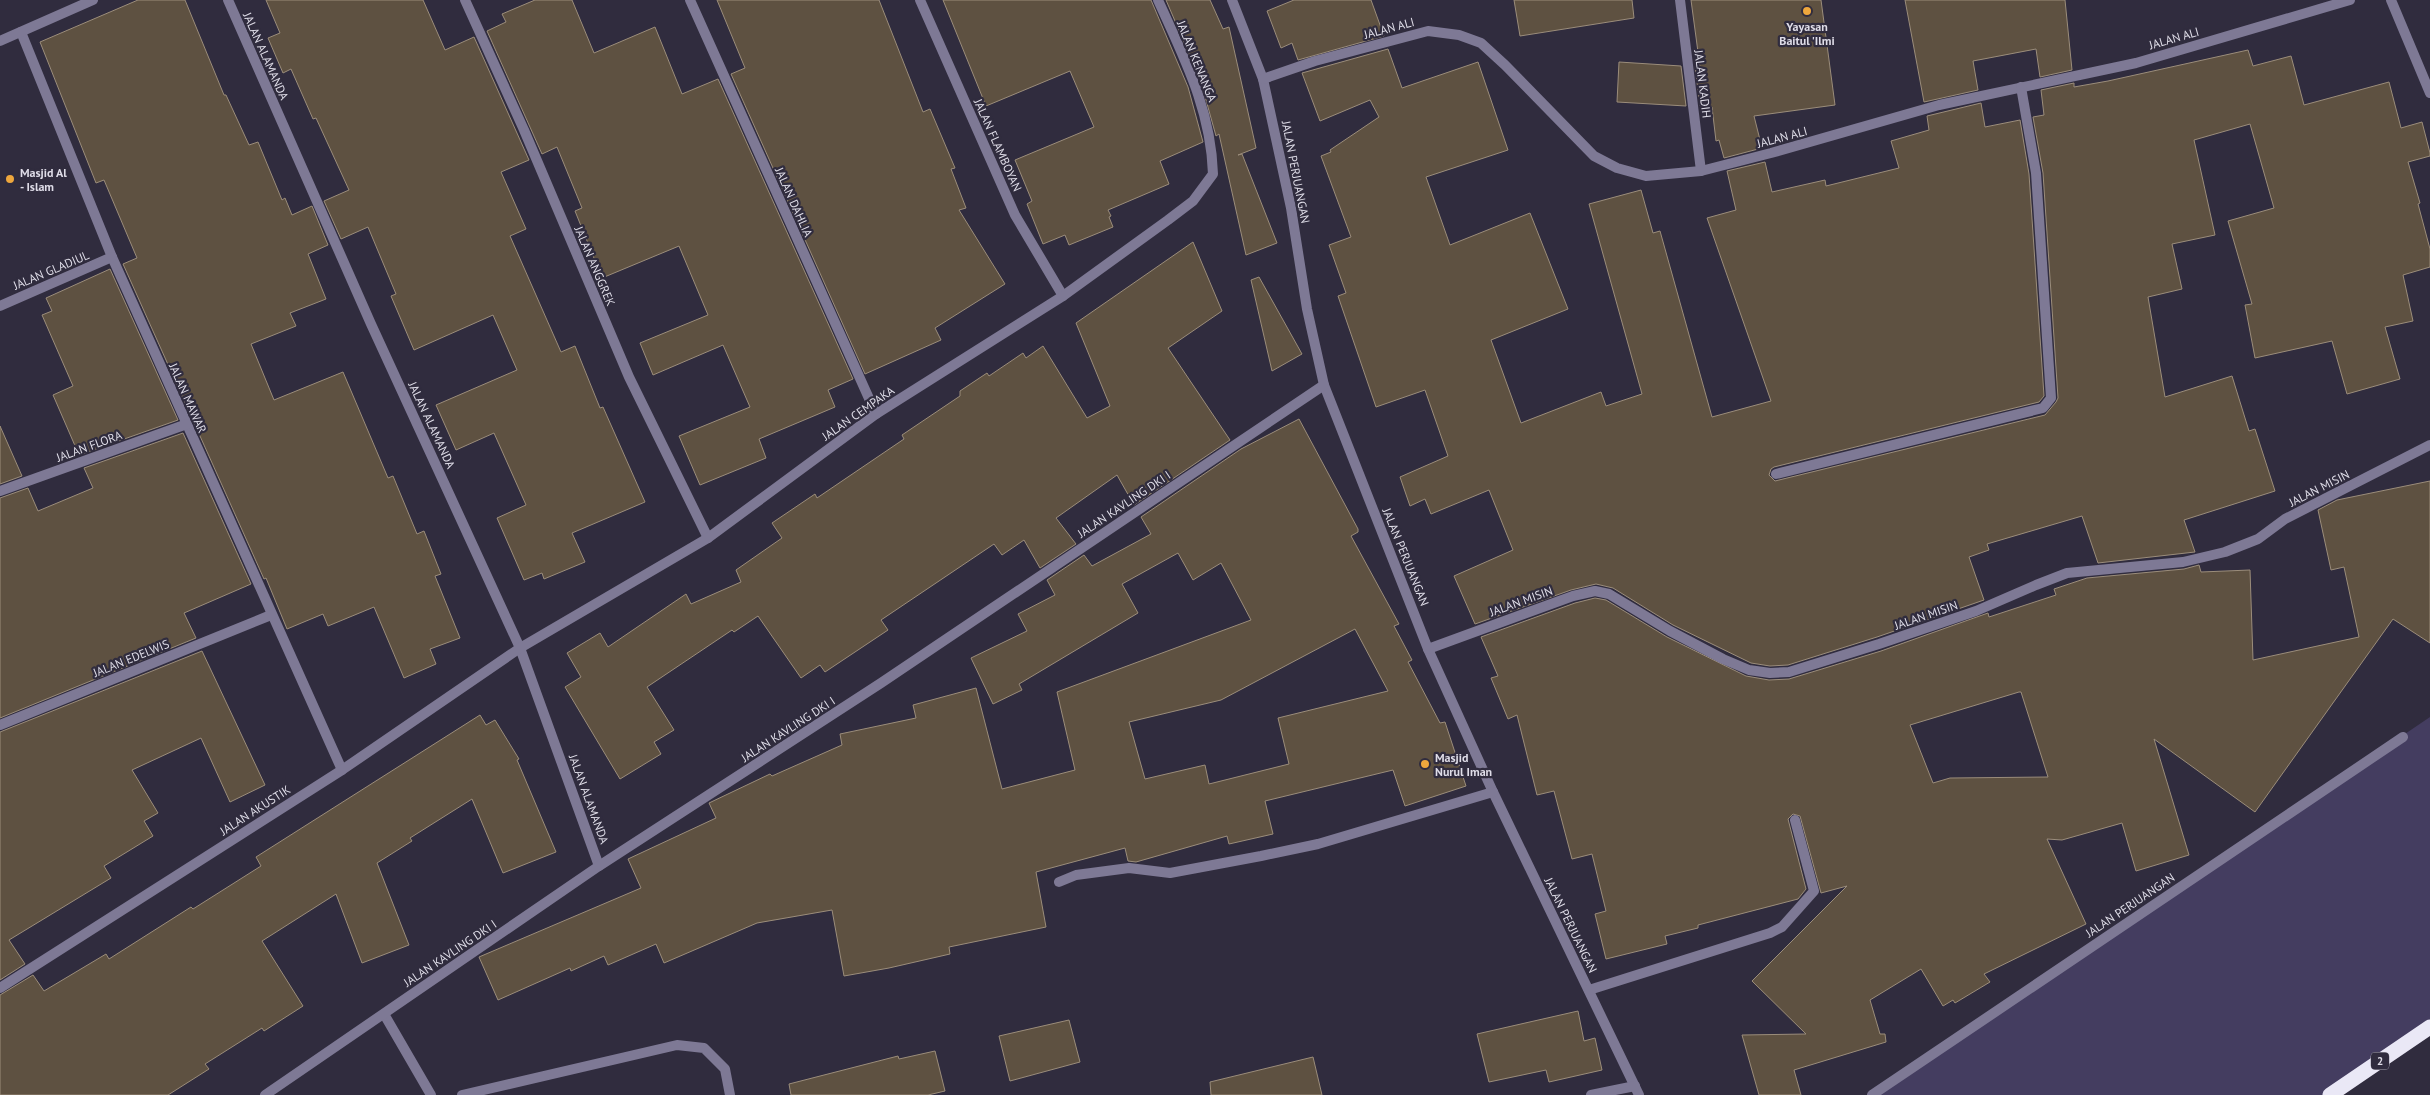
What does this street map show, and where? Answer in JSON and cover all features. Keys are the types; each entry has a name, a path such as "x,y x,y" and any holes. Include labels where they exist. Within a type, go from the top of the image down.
{"highway":[{"name":"2","path":"2330,1095 2430,1027"}],"street":[{"path":"0,41 94,0"},
{"name":"JALAN ALAMANDA","path":"228,0 371,324 520,648 599,866"},
{"name":"JALAN ANGGREK","path":"465,0 524,130 629,377 708,538"},
{"name":"JALAN DAHLIA","path":"690,0 876,414"},
{"name":"JALAN FLAMBOYAN","path":"920,0 1015,215 1063,296"},
{"name":"JALAN KENANGA","path":"1158,0 1199,92 1208,126 1213,174 1202,189"},
{"name":"JALAN PERJUANGAN","path":"1232,0 1263,79 1291,208 1307,309 1324,385 1428,649 1493,792 1637,1090"},
{"name":"JALAN KADIH","path":"1680,0 1701,171"},
{"name":"JALAN ALI","path":"1263,79 1315,61 1428,30 1459,34 1480,43 1499,60 1594,156 1617,168 1646,176 1701,171 1780,151 1939,105 2136,63 2350,0"},
{"path":"2392,0 2430,94"},
{"name":"JALAN MAWAR","path":"21,32 112,257 342,770"},
{"path":"1776,474 2043,408 2050,402 2036,173 2021,87"},
{"name":"JALAN CEMPAKA","path":"520,648 708,538 876,414 1063,296 1174,216 1193,201 1202,189"},
{"name":"JALAN GLADIUL","path":"0,306 112,257"},
{"name":"JALAN KAVLING DKI I","path":"265,1095 599,866 881,683 1324,385"},
{"name":"JALAN FLORA","path":"0,491 187,424"},
{"name":"JALAN MISIN","path":"1428,649 1573,596 1595,592 1609,594 1620,599 1670,631 1740,667 1770,673 1789,672 1976,611 2067,573 2183,562 2225,552 2258,539 2284,520 2430,446"},
{"name":"JALAN EDELWIS","path":"0,724 272,614"},
{"name":"JALAN AKUSTIK","path":"0,988 342,770 520,648"},
{"name":"JALAN PERJUANGAN","path":"1872,1095 2403,737"},
{"path":"1059,882 1076,875 1108,870 1129,868 1170,873 1261,856 1318,844 1493,792"},
{"path":"1589,990 1770,933 1782,927 1814,891 1795,820"},
{"path":"384,1014 431,1095"},
{"path":"462,1095 677,1045 704,1048 725,1069 730,1095"},
{"path":"1590,1095 1637,1090"}],"shaded area":[{"path":"2430,717 2430,1027 2330,1095 1872,1095"}],"building":[{"path":"138,0 185,0 224,95 226,95 249,145 258,142 282,200 285,198 292,215 312,206 328,245 308,254 326,299 290,313 296,326 251,344 274,400 343,372 388,478 393,476 417,534 424,531 441,574 435,576 460,638 430,649 436,664 404,678 374,607 328,626 323,614 287,629 266,578 264,579 123,264 137,258 104,180 96,183 40,42"},
{"path":"266,0 423,0 445,50 474,37 529,160 501,172 526,229 510,236 561,352 575,346 600,408 603,407 645,502 572,533 585,562 544,579 542,573 524,580 497,518 526,505 494,433 456,450 436,405 517,370 493,315 414,350 391,296 396,294 368,227 341,239 324,201 349,190 316,118 313,119 291,69 283,73 268,38 280,33"},
{"path":"535,0 572,0 594,53 655,27 682,94 718,79 853,379 828,390 835,407 759,439 766,458 700,485 679,436 750,407 723,345 653,375 640,343 708,315 679,246 602,278 575,211 582,208 557,147 542,154 487,31 506,22 502,14"},
{"path":"717,0 879,0 923,112 930,109 955,168 951,169 966,208 959,210 1005,284 935,328 941,340 865,374 731,74 745,68"},
{"path":"943,0 1151,0 1188,87 1203,142 1160,161 1169,184 1108,210 1113,227 1069,245 1065,235 1043,244 1027,204 1032,201 1015,160 1094,127 1070,71 986,106"},
{"path":"1166,0 1210,0 1223,29 1229,27 1256,148 1238,155 1242,154 1277,243 1246,255 1219,134 1216,136 1201,82"},
{"path":"1294,0 1371,0 1384,36 1298,60 1292,43 1281,48 1267,11"},
{"path":"1514,0 1632,0 1634,18 1520,36"},
{"path":"1691,0 1821,0 1835,105 1754,116 1762,148 1724,158 1719,140 1716,141 1712,107 1700,106 1695,66 1700,67"},
{"path":"1905,0 2065,0 2072,70 2040,77 2036,49 1973,61 1978,90 1924,102"},
{"path":"1388,49 1402,88 1478,62 1508,150 1426,177 1450,245 1530,213 1568,309 1491,340 1521,423 1601,392 1606,406 1642,394 1589,204 1641,190 1653,233 1660,231 1712,417 1771,401 1707,218 1736,210 1727,171 1765,162 1772,192 1825,180 1826,186 1899,168 1891,141 1929,130 1927,116 1981,103 1985,127 2020,120 2029,174 2044,396 2039,402 1774,467 1769,475 1775,481 2045,415 2056,402 2058,398 2043,173 2033,117 2044,115 2041,90 2074,83 2074,87 2108,81 2248,50 2253,66 2291,56 2304,105 2389,82 2401,128 2422,122 2430,153 2430,156 2408,162 2420,203 2418,204 2430,249 2430,267 2403,275 2413,321 2385,327 2400,379 2347,394 2332,341 2255,358 2245,305 2252,304 2228,221 2274,208 2250,124 2194,140 2215,235 2172,244 2182,289 2148,297 2165,397 2232,376 2249,431 2255,429 2275,491 2184,520 2195,552 2098,563 2082,516 1987,544 1989,550 1969,557 1984,600 1788,665 1770,666 1751,663 1673,625 1613,588 1596,584 1571,590 1475,624 1454,576 1513,550 1489,490 1431,514 1425,499 1410,506 1400,477 1448,456 1425,390 1376,407 1338,296 1346,293 1329,245 1351,237 1321,156 1331,152 1330,150 1379,117 1370,100 1320,121 1302,73"},
{"path":"1619,62 1681,66 1686,106 1617,102"},
{"path":"1193,242 1222,311 1168,348 1230,440 1134,505 1117,475 1056,518 1076,544 1040,568 1024,540 1002,555 994,544 881,620 888,630 825,672 820,665 801,678 758,616 734,632 732,630 647,687 674,730 654,742 661,754 620,779 565,687 581,677 567,653 600,633 608,647 686,594 691,604 741,582 736,570 782,538 772,523 815,494 817,498 904,439 902,435 960,396 960,391 987,373 989,376 1023,353 1026,358 1043,346 1087,418 1110,406 1076,323"},
{"path":"110,269 178,420 79,455 53,395 73,386 42,315 52,311 46,298"},
{"path":"1259,277 1302,354 1272,371 1251,280"},
{"path":"1299,419 1358,529 1358,532 1351,536 1399,624 1394,626 1412,660 1408,662 1440,723 1445,722 1466,786 1405,806 1393,770 1265,801 1273,834 1229,844 1227,836 1136,862 1128,861 1125,848 1036,872 1046,927 949,947 950,954 889,968 844,976 832,910 757,923 664,963 656,944 608,965 604,956 571,971 570,968 498,1000 479,957 641,888 628,859 716,818 709,803 770,774 772,776 842,745 840,734 916,718 913,705 976,688 1002,789 1075,770 1057,692 1251,620 1221,563 1193,580 1178,553 1122,584 1138,613 1019,684 1022,690 993,704 971,658 1027,631 1018,614 1055,595 1047,580 1084,555 1092,566 1151,534 1141,517 1241,449","holes":["1355,629 1388,691 1278,718 1289,764 1209,784 1205,765 1145,779 1129,722 1221,700"]},
{"path":"0,426 22,476 0,484"},
{"path":"183,433 251,584 184,613 196,638 0,718 0,498 28,488 38,511 93,488 84,468"},
{"path":"2430,481 2430,643 2393,619 2255,812 2154,739 2189,855 2136,871 2122,823 2062,840 2047,839 2086,924 1984,974 1990,982 1955,1003 1953,1000 1943,1006 1921,969 1870,1000 1880,1034 1885,1034 1886,1042 1794,1070 1801,1095 1759,1095 1742,1035 1806,1034 1752,981 1847,886 1821,893 1800,816 1793,814 1788,819 1806,889 1798,899 1698,925 1698,928 1665,936 1667,944 1606,959 1595,914 1606,911 1592,854 1572,859 1554,791 1537,795 1517,715 1508,719 1491,678 1498,676 1481,637 1575,603 1595,598 1606,600 1667,637 1746,676 1769,680 1789,679 1881,651 1988,613 1989,617 2056,595 2054,589 2087,578 2184,569 2199,565 2201,572 2250,570 2253,660 2359,637 2344,567 2331,570 2318,510 2337,500","holes":["2021,692 2048,777 1950,778 1933,783 1910,725"]},
{"path":"202,651 265,785 230,802 201,738 132,770 158,813 144,821 153,836 104,866 111,878 9,940 25,964 0,980 0,732"},
{"path":"480,715 486,725 495,720 519,759 517,760 556,852 503,873 472,799 410,838 412,841 377,863 409,945 362,963 336,894 262,941 303,1006 264,1031 262,1028 205,1064 209,1069 168,1095 0,1095 0,995 33,975 44,991 106,954 109,959 191,907 193,909 261,866 256,857"},
{"path":"1578,1011 1584,1041 1595,1038 1602,1070 1549,1082 1546,1070 1489,1082 1477,1034"},
{"path":"1069,1020 1080,1062 1010,1081 999,1036"},
{"path":"935,1051 945,1091 928,1095 791,1095 789,1084 898,1056 899,1059"},
{"path":"1313,1057 1322,1095 1211,1095 1210,1082"}],"place":[{"name":"Yayasan Baitul 'Ilmi","path":"1807,11"},
{"name":"Masjid Al - Islam","path":"10,179"},
{"name":"Masjid Nurul Iman","path":"1425,764"}]}
